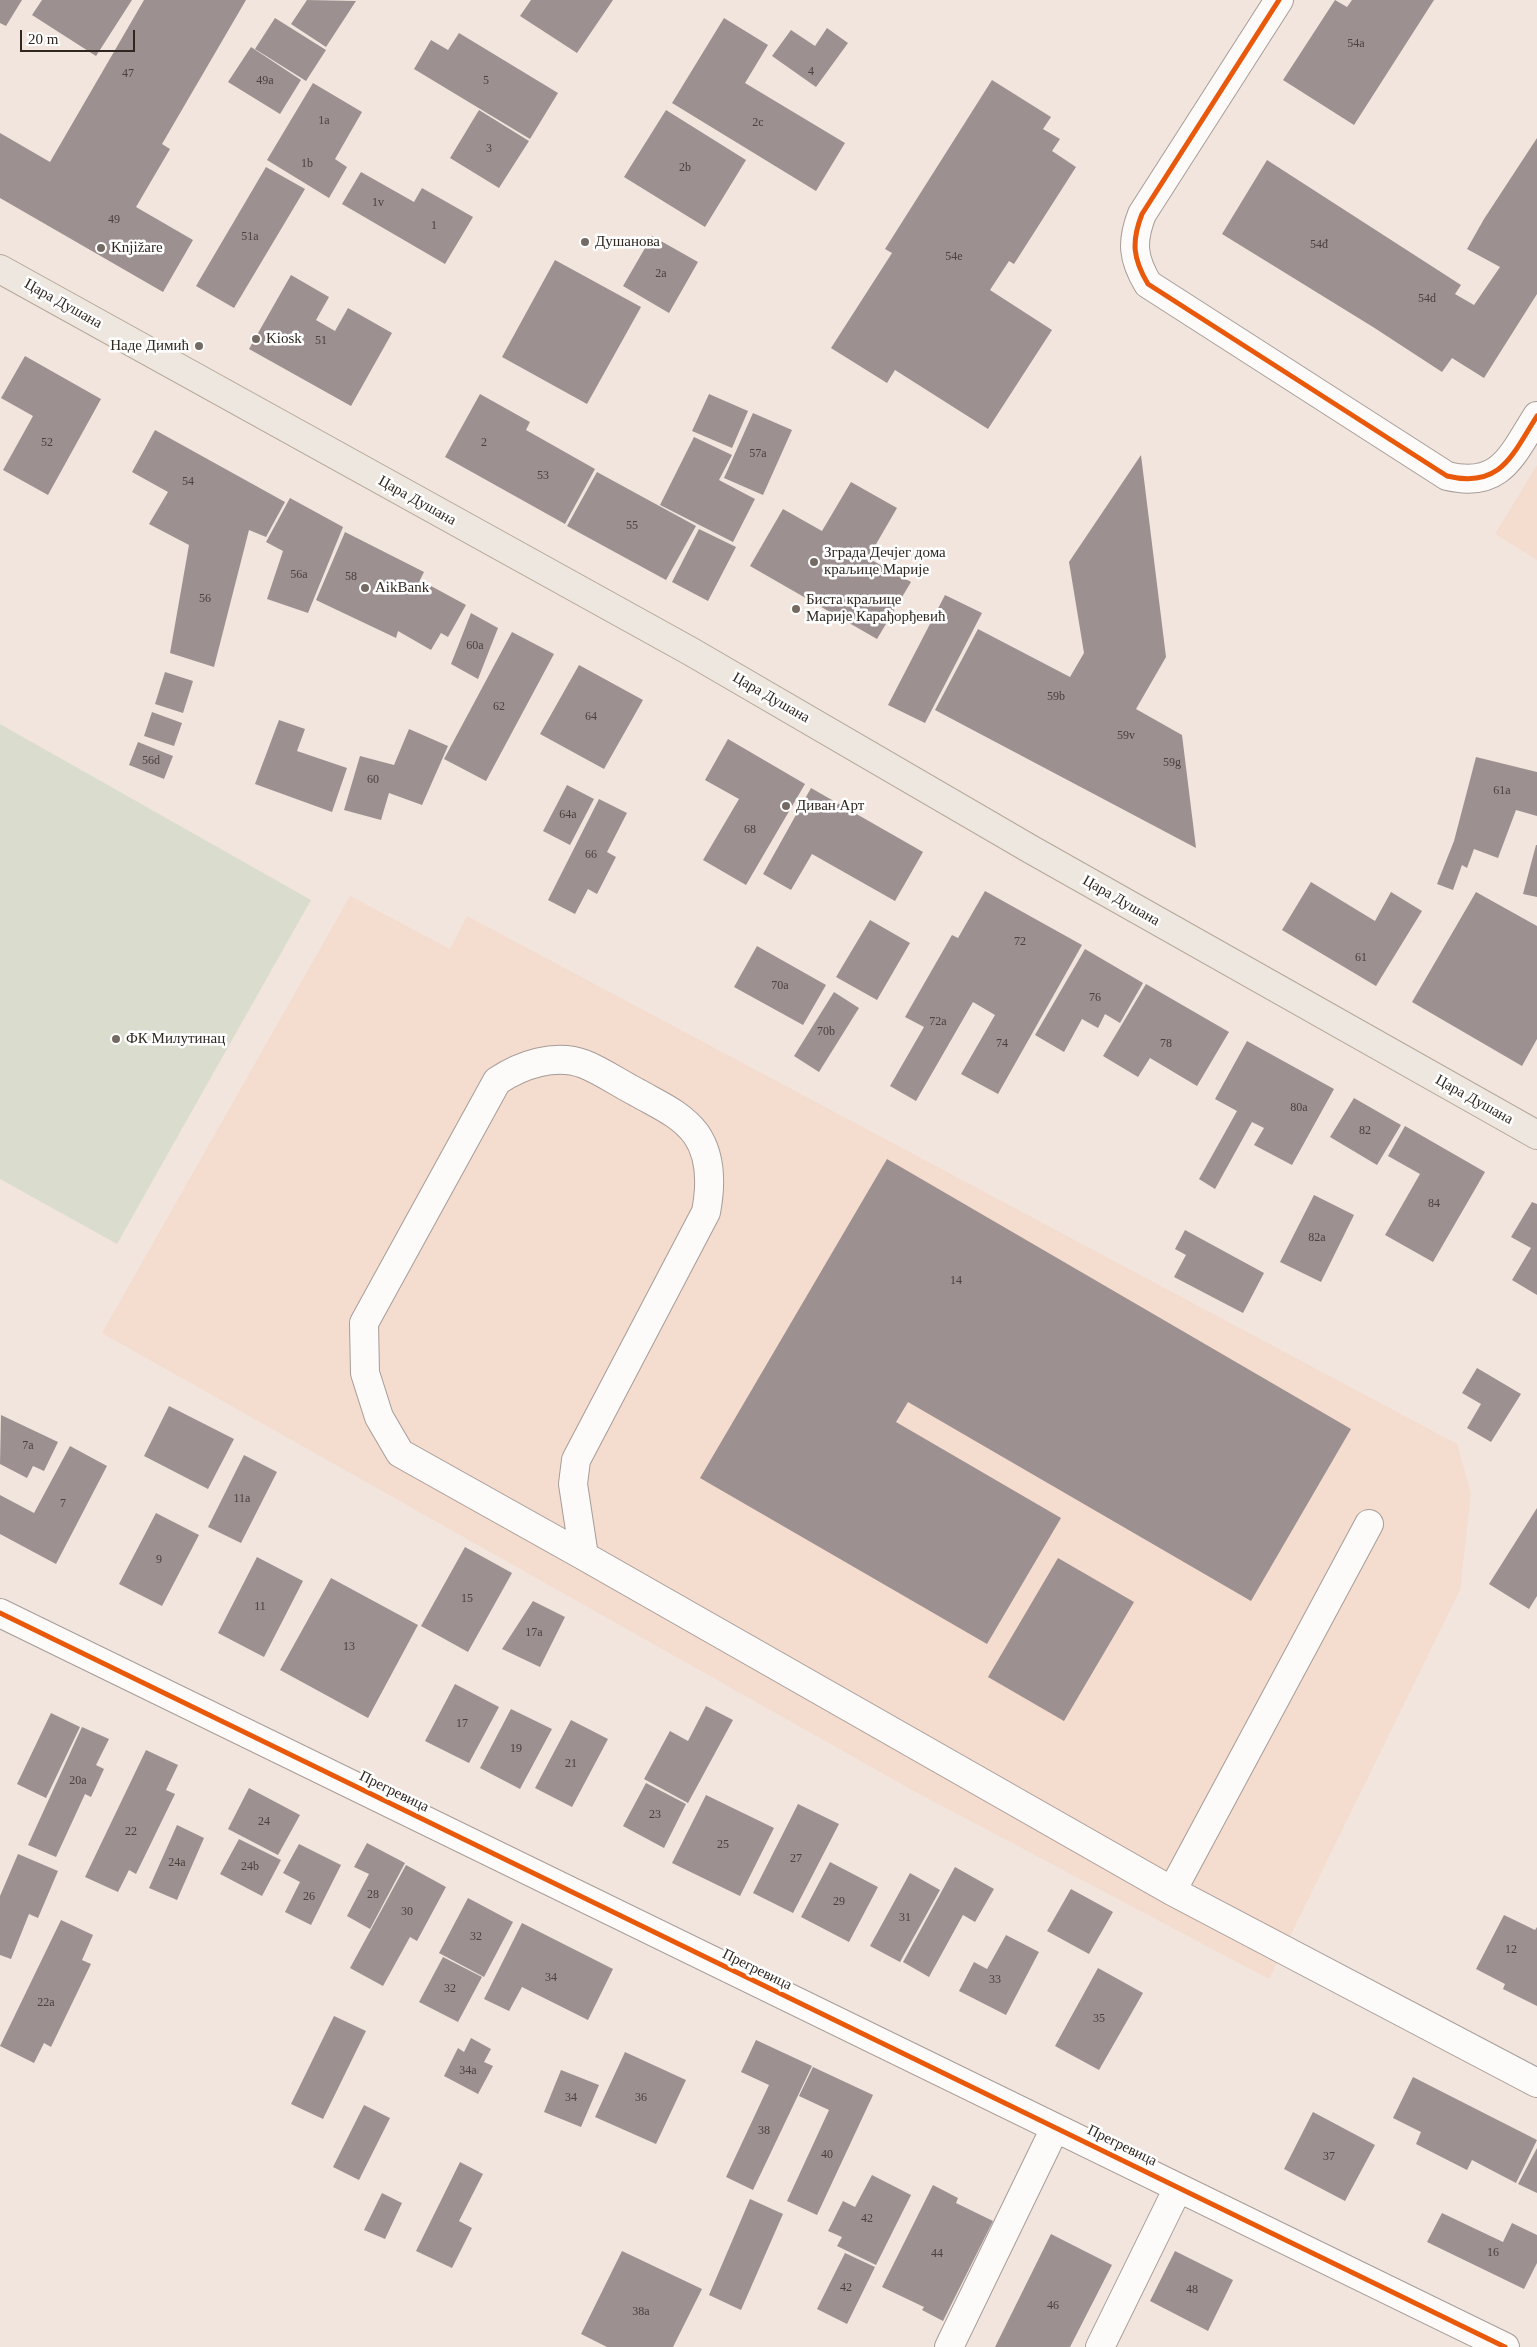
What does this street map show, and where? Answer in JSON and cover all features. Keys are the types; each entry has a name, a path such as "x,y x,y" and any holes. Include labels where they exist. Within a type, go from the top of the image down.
{"main road":[{"name":"Цара Душана","path":"0,269 690,651 1023,846 1537,1136"}],"street":[{"path":"1279,0 1142,214 1135,231 1134,248 1137,267 1148,284 1447,476 1475,479 1489,476 1506,465 1537,416"},
{"path":"584,1556 573,1484 576,1460 706,1212 710,1188 708,1161 697,1135 677,1114 582,1064 557,1061 535,1063 515,1069 497,1081 364,1323 363,1349 365,1373 379,1417 400,1453 1172,1892 1537,2083"},
{"path":"1172,1892 1368,1524"},
{"name":"Прегревица","path":"0,1613 1505,2347"},
{"path":"948,2347 1055,2128"},
{"path":"1100,2347 1178,2188"}],"shaded area":[{"path":"1537,465 1537,560 1495,534"},
{"path":"350,896 450,949 467,916 1457,1444 1471,1493 1460,1590 1269,1979 912,1790 102,1333"}],"green space":[{"name":"ФК Милутинац","path":"0,724 311,900 117,1244 0,1179"}],"building":[{"path":"0,0 22,0 6,26 0,23"},
{"path":"42,0 132,0 96,56 32,15"},
{"path":"144,0 246,0 162,144 170,149 136,207 193,240 163,292 0,198 0,133 50,162"},
{"path":"307,0 356,1 326,47 291,24"},
{"path":"531,0 613,0 577,53 520,16"},
{"path":"1335,0 1347,7 1352,0 1434,0 1354,125 1283,80"},
{"path":"275,18 326,50 306,81 255,49"},
{"path":"724,18 768,45 745,83 845,143 816,191 672,103"},
{"path":"827,28 848,43 816,87 772,56 791,30 815,46"},
{"path":"459,33 558,93 530,139 414,69 431,40 448,50"},
{"path":"251,47 301,80 280,114 228,82"},
{"path":"992,80 1051,117 1043,129 1060,139 1052,151 1076,167 1014,264 1009,261 990,290 1052,330 988,429 895,370 887,383 831,348 892,253 885,249"},
{"path":"313,83 362,112 335,159 347,167 329,198 267,160"},
{"path":"479,110 529,141 499,188 450,158"},
{"path":"666,110 746,160 705,227 624,177"},
{"path":"1537,138 1537,294 1484,378 1452,358 1442,372 1222,234 1267,160 1461,285 1455,294 1474,305 1500,267 1467,249 1484,219"},
{"path":"266,167 305,189 234,308 196,286"},
{"path":"361,172 414,202 422,188 473,217 445,264 342,204"},
{"path":"652,236 698,262 669,313 623,286"},
{"path":"555,260 641,307 587,404 502,357"},
{"path":"291,275 329,297 316,320 335,331 348,308 392,333 351,406 249,349"},
{"path":"25,356 101,399 48,495 3,470 33,416 1,398"},
{"path":"480,394 530,422 526,430 595,469 565,524 445,457"},
{"path":"709,394 748,411 732,448 692,431"},
{"path":"753,413 792,430 763,495 724,478"},
{"path":"155,430 285,502 266,537 249,530 214,667 170,653 189,545 149,524 168,492 132,472"},
{"path":"694,437 732,455 719,480 755,499 733,542 660,505"},
{"path":"1141,455 1166,657 1136,709 1182,735 1196,848 935,710 978,629 1070,677 1084,653 1069,562"},
{"path":"597,472 696,526 666,580 567,526"},
{"name":"Зграда Дечјег дома краљице Марије","path":"851,482 897,508 868,558 911,582 877,639 750,566 783,509 822,531"},
{"path":"290,498 343,527 308,613 267,599 283,551 266,542"},
{"path":"699,529 736,547 708,601 672,582"},
{"path":"345,532 424,572 420,580 466,605 448,637 441,633 431,650 398,631 396,638 316,600"},
{"path":"945,595 982,613 925,723 888,705"},
{"path":"471,613 498,628 478,679 451,664"},
{"path":"512,632 554,654 486,781 444,759"},
{"path":"579,665 643,700 604,769 540,734"},
{"path":"165,672 193,681 183,713 155,704"},
{"path":"152,712 182,723 174,746 144,736"},
{"path":"279,720 305,729 297,751 347,768 332,812 255,784"},
{"path":"409,729 448,746 422,805 389,793 381,820 344,810 360,756 394,765"},
{"path":"728,739 805,784 746,885 703,860 739,799 705,780"},
{"path":"138,742 173,756 164,779 129,765"},
{"path":"1476,757 1537,772 1537,816 1516,810 1498,858 1474,849 1467,868 1462,865 1453,890 1437,884 1454,841"},
{"path":"567,785 594,799 570,845 543,831"},
{"path":"811,788 923,852 895,901 812,854 791,890 763,874"},
{"path":"599,799 627,813 607,852 616,857 597,894 588,889 575,914 548,900"},
{"path":"1537,845 1537,897 1523,894"},
{"path":"1311,882 1375,921 1391,892 1422,911 1376,986 1282,930"},
{"path":"985,891 1082,945 998,1094 961,1074 995,1015 973,1002 916,1101 890,1086 924,1027 905,1017 952,935 958,938"},
{"path":"1476,892 1537,926 1537,1039 1522,1066 1412,1002"},
{"path":"870,920 910,943 877,1000 836,977"},
{"path":"757,946 826,985 803,1025 734,987"},
{"path":"1085,949 1143,983 1120,1023 1105,1014 1098,1028 1082,1019 1064,1052 1035,1035"},
{"path":"1146,984 1229,1032 1197,1086 1150,1058 1138,1077 1103,1056"},
{"path":"834,992 859,1008 819,1072 794,1056"},
{"path":"1247,1041 1334,1089 1292,1165 1254,1145 1264,1128 1252,1122 1215,1189 1199,1179 1237,1111 1215,1099"},
{"path":"1354,1098 1401,1125 1377,1165 1330,1137"},
{"path":"1405,1126 1485,1172 1433,1262 1385,1235 1420,1174 1388,1156"},
{"path":"887,1159 1351,1429 1251,1601 908,1402 896,1422 1061,1518 987,1644 700,1478"},
{"path":"1314,1195 1354,1215 1321,1282 1280,1262"},
{"path":"1532,1202 1537,1204 1537,1295 1512,1280 1531,1248 1511,1237"},
{"path":"1185,1230 1264,1273 1243,1313 1174,1277 1186,1255 1175,1249"},
{"path":"1477,1368 1521,1394 1491,1442 1467,1428 1481,1404 1462,1393"},
{"path":"169,1406 234,1439 208,1489 144,1456"},
{"path":"1,1415 58,1442 44,1471 33,1466 27,1478 0,1464"},
{"path":"70,1446 107,1466 56,1564 0,1534 0,1495 34,1513"},
{"path":"244,1455 277,1472 241,1543 208,1527"},
{"path":"1537,1508 1537,1596 1529,1609 1489,1584"},
{"path":"156,1513 199,1535 162,1606 119,1584"},
{"path":"465,1547 512,1573 468,1652 421,1626"},
{"path":"257,1557 303,1581 264,1657 218,1633"},
{"path":"1058,1558 1134,1602 1064,1721 988,1677"},
{"path":"331,1578 418,1625 368,1718 280,1670"},
{"path":"533,1601 565,1617 540,1667 502,1649"},
{"path":"455,1684 499,1707 469,1763 425,1741"},
{"path":"706,1706 733,1720 688,1803 644,1779 670,1731 688,1741"},
{"path":"511,1709 552,1729 520,1789 480,1768"},
{"path":"51,1713 80,1727 46,1798 17,1784"},
{"path":"571,1720 608,1739 572,1807 535,1788"},
{"path":"82,1727 109,1739 96,1765 104,1769 91,1797 85,1794 56,1857 28,1845"},
{"path":"146,1750 178,1765 166,1790 175,1794 136,1874 129,1870 118,1892 85,1877"},
{"path":"646,1783 686,1804 664,1848 623,1826"},
{"path":"249,1788 300,1815 278,1855 228,1829"},
{"path":"706,1795 774,1828 740,1896 672,1863"},
{"path":"798,1804 839,1824 793,1913 753,1893"},
{"path":"177,1825 204,1838 177,1900 149,1888"},
{"path":"239,1839 281,1860 262,1896 220,1874"},
{"path":"367,1843 405,1863 370,1929 347,1916 369,1874 354,1867"},
{"path":"299,1844 341,1865 311,1925 285,1912 300,1882 283,1873"},
{"path":"18,1854 58,1871 38,1918 29,1914 11,1959 0,1955 0,1896"},
{"path":"830,1862 878,1887 849,1942 801,1917"},
{"path":"406,1865 446,1887 417,1941 410,1937 383,1986 350,1968"},
{"path":"955,1867 994,1889 975,1922 963,1915 929,1977 903,1962"},
{"path":"910,1873 940,1890 900,1962 870,1946"},
{"path":"1071,1889 1113,1912 1089,1954 1047,1931"},
{"path":"468,1898 513,1922 484,1977 439,1953"},
{"path":"1504,1915 1535,1930 1537,1927 1537,2006 1503,1989 1505,1984 1476,1969"},
{"path":"61,1920 93,1935 82,1960 91,1964 51,2047 44,2043 34,2063 0,2046"},
{"path":"522,1923 613,1969 588,2020 522,1987 509,2011 484,1999"},
{"path":"1006,1935 1039,1952 1006,2015 959,1991 974,1962 987,1969"},
{"path":"443,1957 482,1977 458,2022 419,2002"},
{"path":"1098,1968 1143,1993 1099,2070 1055,2046"},
{"path":"334,2016 366,2031 323,2119 291,2104"},
{"path":"471,2038 491,2049 484,2062 493,2066 478,2094 444,2076 458,2048 464,2052"},
{"path":"756,2040 812,2066 753,2190 726,2177 769,2085 741,2072"},
{"path":"625,2052 686,2080 656,2144 595,2117"},
{"path":"813,2067 873,2095 817,2215 787,2201 829,2110 799,2096"},
{"path":"561,2070 599,2085 581,2127 544,2112"},
{"path":"1413,2077 1537,2140 1516,2183 1472,2160 1467,2170 1416,2144 1421,2132 1393,2118"},
{"path":"364,2105 390,2118 359,2180 333,2167"},
{"path":"1313,2112 1375,2145 1345,2201 1284,2169"},
{"path":"1537,2148 1537,2193 1518,2184"},
{"path":"460,2162 483,2174 459,2221 472,2228 452,2268 416,2251"},
{"path":"872,2175 911,2195 876,2265 837,2246 842,2237 828,2231 843,2201 855,2207"},
{"path":"933,2185 958,2198 956,2203 993,2221 943,2321 922,2310 924,2307 882,2287"},
{"path":"382,2193 402,2203 385,2239 364,2230"},
{"path":"750,2199 783,2214 741,2310 709,2295"},
{"path":"1442,2213 1503,2242 1512,2223 1537,2235 1537,2263 1524,2289 1427,2242"},
{"path":"1051,2234 1112,2265 1070,2347 995,2347"},
{"path":"622,2251 702,2289 673,2347 607,2347 581,2334"},
{"path":"1175,2251 1233,2280 1208,2331 1150,2301"},
{"path":"845,2253 875,2267 847,2324 817,2309"}],"cycle path":[{"path":"1279,0 1142,214 1136,233 1135,250 1139,266 1148,284 1447,476 1465,479 1480,478 1493,473 1512,456 1537,416"},
{"path":"0,1613 1505,2347"}],"place":[{"name":"Душанова","path":"585,242"},
{"name":"Knjižare","path":"101,248"},
{"name":"Kiosk","path":"256,339"},
{"name":"Наде Димић","path":"199,346"},
{"name":"Зграда Дечјег дома краљице Марије","path":"814,562"},
{"name":"AikBank","path":"365,588"},
{"name":"Биста краљице Марије Карађорђевић","path":"796,609"},
{"name":"Диван Арт","path":"786,806"},
{"name":"ФК Милутинац","path":"116,1039"}]}
